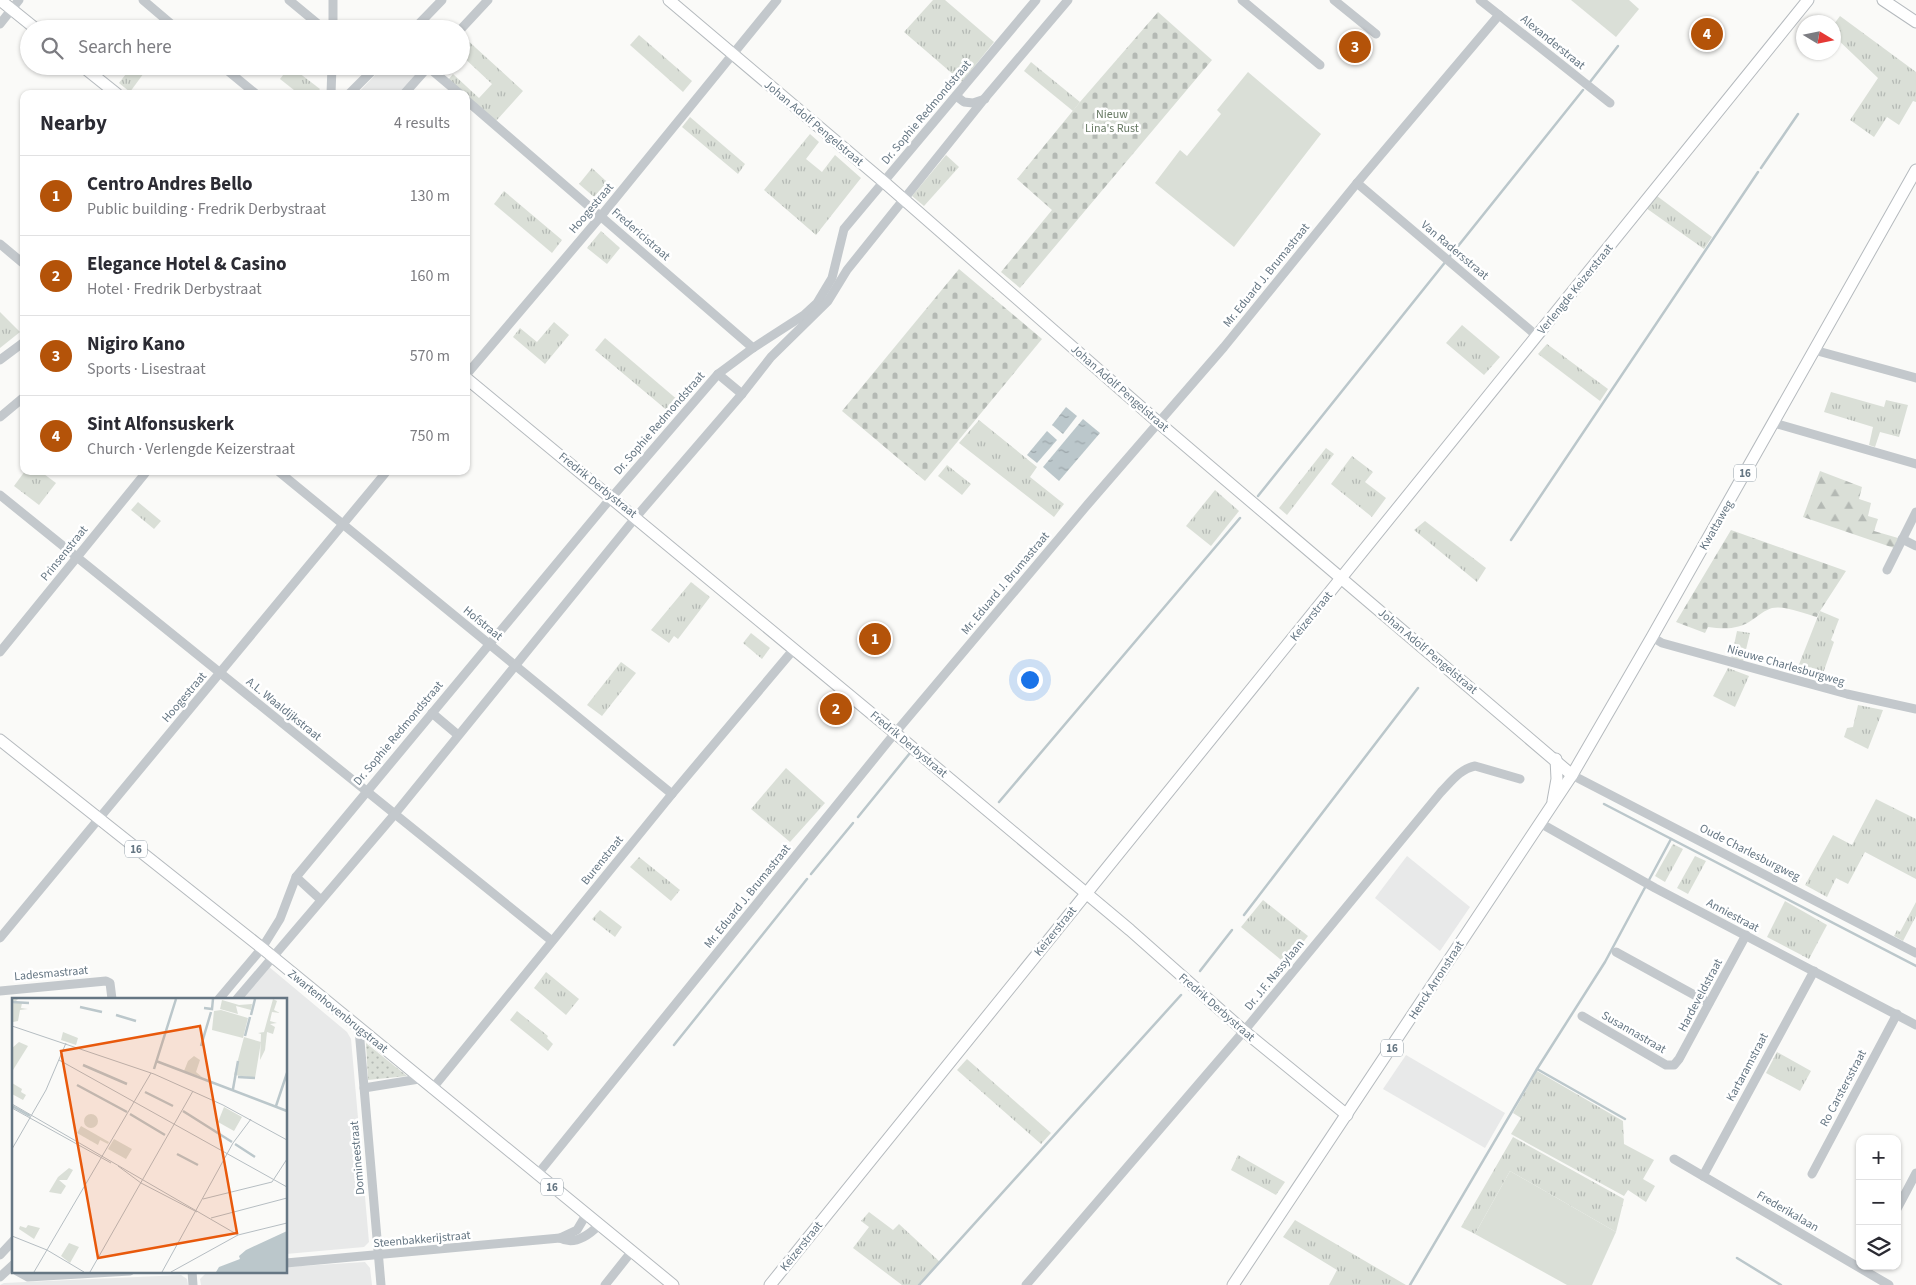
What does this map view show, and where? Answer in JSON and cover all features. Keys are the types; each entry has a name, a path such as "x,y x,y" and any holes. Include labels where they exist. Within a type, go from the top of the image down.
{"main road":[{"path":"0,0 25,20"},
{"name":"Johan Adolf Pengelstraat","path":"669,0 884,182 1159,423 1556,759 1572,775"},
{"name":"Verlengde Keizerstraat","path":"1342,578 1808,0"},
{"path":"1883,0 1916,22"},
{"path":"93,75 111,90"},
{"name":"Kwattaweg","path":"1572,775 1774,423 1916,170"},
{"name":"Fredrik Derbystraat","path":"470,380 1086,892 1244,1031 1347,1116"},
{"name":"Keizerstraat","path":"770,1285 1086,892 1342,578"},
{"name":"Zwartenhovenbrugstraat","path":"0,740 262,948 673,1285"},
{"path":"1550,810 1556,791 1556,759"},
{"name":"Henck Arronstraat","path":"1233,1285 1572,775"}],"street":[{"path":"0,24 20,0"},
{"path":"143,0 166,20"},
{"path":"289,0 313,20"},
{"path":"333,0 333,20"},
{"path":"423,20 442,0"},
{"path":"469,20 488,0"},
{"name":"Hoogestraat","path":"470,372 601,216 777,0"},
{"name":"Dr. Sophie Redmondstraat","path":"220,998 262,948 280,920 296,877 612,497 718,374 804,315 817,303 832,278 844,229 1036,0"},
{"path":"238,998 394,815 636,517 742,394 776,351 828,301 847,270 985,98 1068,0"},
{"path":"1242,0 1320,65"},
{"path":"1334,0 1376,34"},
{"name":"Alexanderstraat","path":"1480,0 1610,103"},
{"name":"Mr. Eduard J. Brumastraat","path":"537,1175 895,733 1088,504 1224,347 1357,183 1499,15"},
{"path":"233,75 251,90"},
{"path":"331,90 332,75"},
{"path":"353,90 368,75"},
{"path":"408,90 422,75"},
{"path":"438,75 455,90"},
{"path":"956,96 964,102 973,103 985,98"},
{"name":"Fredericistraat","path":"470,103 754,348"},
{"name":"Van Radersstraat","path":"1357,183 1537,336"},
{"path":"0,244 20,261"},
{"path":"789,325 795,333"},
{"path":"0,360 20,345"},
{"path":"1814,350 1916,378"},
{"path":"718,374 742,394"},
{"path":"0,417 20,400"},
{"path":"1774,423 1916,464"},
{"name":"Prinsenstraat","path":"0,652 144,475"},
{"name":"Hofstraat","path":"283,475 672,794"},
{"name":"Hoogestraat","path":"0,938 383,475"},
{"name":"A.L. Waaldijkstraat","path":"0,495 552,941"},
{"path":"1887,570 1916,512"},
{"path":"1902,539 1916,546"},
{"name":"Nieuwe Charlesburgweg","path":"1652,637 1662,643 1847,694 1916,709"},
{"name":"Burenstraat","path":"432,1089 672,794 794,649"},
{"path":"432,713 458,735"},
{"name":"Dr. J.F. Nassylaan","path":"1029,1284 1244,1031 1440,792 1462,772 1475,766 1520,779"},
{"name":"Oude Charlesburgweg","path":"1572,775 1916,953"},
{"name":"Anniestraat","path":"1540,823 1636,878 1916,1025"},
{"path":"296,877 321,900"},
{"name":"Hardeveldstraat","path":"1674,1065 1746,936"},
{"path":"1616,952 1710,1003"},
{"name":"Kartaramstraat","path":"1702,1176 1814,971"},
{"name":"Ladesmastraat","path":"0,991 104,981 110,983 112,998"},
{"name":"Ro Carstersstraat","path":"1812,1174 1897,1014"},
{"name":"Susannastraat","path":"1582,1016 1666,1065 1674,1065"},
{"name":"Domineestraat","path":"359,1029 381,1285"},
{"path":"364,1088 420,1078"},
{"name":"Frederikalaan","path":"1674,1159 1889,1285"},
{"path":"1901,1201 1916,1173"},
{"name":"Steenbakkerijstraat","path":"560,1238 577,1230 586,1215"},
{"name":"Steenbakkerijstraat","path":"288,1263 560,1238 570,1240 584,1238 599,1225"},
{"path":"12,1242 0,1256 12,1266"},
{"path":"605,1285 632,1251"},
{"path":"0,1277 12,1269"},
{"path":"20,1272 28,1277 113,1272"},
{"path":"192,1272 193,1285"}],"shaded area":[{"path":"375,75 416,75 403,90 361,90"},
{"path":"1407,856 1470,907 1440,951 1375,898"},
{"path":"268,966 347,1032 351,1039 369,1242 364,1247 288,1254 288,998 242,998"},
{"path":"1406,1055 1505,1113 1485,1148 1383,1089"},
{"path":"365,1262 370,1268 372,1285 201,1285 200,1279 207,1272 288,1272 288,1267"},
{"path":"181,1275 187,1279 188,1285 0,1285 4,1283"}],"green space":[{"path":"933,0 945,0 994,42 962,82 904,32"},
{"path":"1571,0 1629,0 1639,9 1616,37"},
{"name":"Nieuw Lina's Rust","path":"1158,12 1212,60 1020,288 1001,272 1052,210 1017,179 1080,102"},
{"path":"1841,17 1916,72 1916,102 1913,101 1899,125 1887,117 1874,137 1850,120 1878,78 1841,43"},
{"path":"639,35 692,81 683,92 630,45"},
{"path":"470,43 523,91 496,121 470,99 470,90 461,90 448,80 454,75 479,98 492,84 470,63"},
{"path":"1031,62 1080,102 1073,111 1024,71"},
{"path":"1248,72 1321,134 1234,247 1155,183 1180,150 1187,156 1221,114 1217,110"},
{"path":"125,75 142,75 131,90 128,90 119,83"},
{"path":"283,75 302,75 320,89 294,90 280,79"},
{"path":"690,117 745,164 738,174 682,127"},
{"path":"810,134 819,142 806,159 822,172 835,155 861,178 816,235 764,190"},
{"path":"946,155 959,167 924,206 912,196"},
{"path":"592,168 607,182 594,197 579,184"},
{"path":"504,191 562,240 552,253 494,204"},
{"path":"1657,196 1712,237 1704,249 1646,208"},
{"path":"601,231 620,248 607,264 587,248"},
{"path":"959,269 1042,339 925,481 842,411"},
{"path":"0,312 20,332 0,348"},
{"path":"554,322 569,335 545,364 513,337 520,328 537,342"},
{"path":"1462,325 1500,357 1484,375 1446,343"},
{"path":"605,338 679,401 669,412 595,350"},
{"path":"1547,344 1608,389 1600,401 1538,354"},
{"path":"1831,392 1884,407 1886,400 1908,405 1899,437 1880,432 1875,447 1869,445 1873,427 1824,412"},
{"path":"979,420 1037,467 1030,477 1064,504 1054,517 959,443"},
{"path":"1326,448 1334,454 1287,515 1279,508"},
{"path":"1352,456 1373,472 1365,482 1386,498 1372,517 1331,484"},
{"path":"947,465 971,484 962,495 938,476"},
{"path":"1820,471 1862,487 1859,499 1871,503 1868,516 1878,519 1874,531 1898,538 1894,548 1803,517"},
{"path":"22,475 45,475 56,483 39,505 14,486"},
{"path":"1215,490 1239,511 1211,546 1186,526"},
{"path":"138,502 161,521 154,529 131,510"},
{"path":"1425,521 1486,568 1477,582 1414,530"},
{"path":"1731,530 1846,571 1817,617 1777,607 1764,612 1741,626 1725,628 1708,627 1705,633 1676,622"},
{"path":"691,582 710,597 678,639 674,636 669,643 651,630"},
{"path":"1820,611 1839,619 1831,640 1834,642 1821,679 1796,672"},
{"path":"1737,631 1750,633 1743,662 1731,659"},
{"path":"751,633 770,648 762,659 743,643"},
{"path":"621,662 636,673 602,716 587,705"},
{"path":"1728,668 1749,676 1735,707 1713,696"},
{"path":"1858,705 1883,710 1868,749 1844,737 1847,728 1853,727"},
{"path":"786,768 825,803 790,842 751,809"},
{"path":"1876,799 1916,819 1916,879 1865,852 1848,884 1836,878 1827,897 1805,885 1833,835 1852,845"},
{"path":"1673,844 1683,849 1665,882 1655,876"},
{"path":"1695,856 1706,861 1688,894 1677,888"},
{"path":"639,857 680,890 671,901 630,867"},
{"path":"1263,900 1308,936 1286,964 1241,927"},
{"path":"1785,901 1827,925 1809,959 1767,937"},
{"path":"1916,902 1916,916 1903,941 1894,936 1897,930 1900,932"},
{"path":"600,910 622,927 615,937 592,919"},
{"path":"546,972 579,999 566,1015 534,988"},
{"path":"517,1011 548,1036 547,1038 553,1044 548,1051 510,1020"},
{"path":"366,1043 407,1076 368,1080"},
{"path":"1777,1052 1811,1071 1800,1091 1766,1073"},
{"path":"967,1059 1051,1133 1041,1144 957,1070"},
{"path":"1537,1071 1623,1121 1624,1144 1654,1160 1643,1179 1655,1186 1646,1202 1628,1190 1624,1196 1511,1134 1521,1118 1513,1113"},
{"path":"1513,1137 1624,1199 1616,1232 1510,1171 1475,1234 1461,1227"},
{"path":"1238,1155 1285,1182 1276,1195 1231,1170"},
{"path":"1510,1171 1616,1232 1592,1285 1567,1285 1475,1234"},
{"path":"869,1212 893,1230 899,1224 940,1262 919,1285 902,1285 853,1248 869,1227 861,1221"},
{"path":"1295,1220 1406,1285 1329,1285 1337,1270 1283,1237"}],"water":[{"path":"1066,407 1077,416 1063,434 1052,425"},
{"path":"1083,419 1100,433 1059,481 1043,467"},
{"path":"1047,431 1057,440 1037,463 1027,455"}],"waterway":[{"path":"1590,82 1618,46"},
{"path":"1258,496 1583,90"},
{"path":"1761,168 1798,114"},
{"path":"1511,540 1758,172"},
{"path":"999,802 1240,518"},
{"path":"1244,915 1418,688"},
{"path":"858,817 910,753"},
{"path":"1604,804 1916,966"},
{"path":"811,874 853,823"},
{"path":"1410,1285 1537,1069 1605,962 1671,839"},
{"path":"674,1045 807,879"},
{"path":"1200,971 1232,930"},
{"path":"919,1285 1181,995"},
{"path":"1537,1069 1625,1119"},
{"path":"1737,1258 1781,1285"}],"place":[{"name":"Sint Alfonsuskerk","path":"1707,34"},
{"name":"Nigiro Kano","path":"1355,47"},
{"name":"Centro Andres Bello","path":"875,639"},
{"name":"Elegance Hotel & Casino","path":"836,709"}]}
